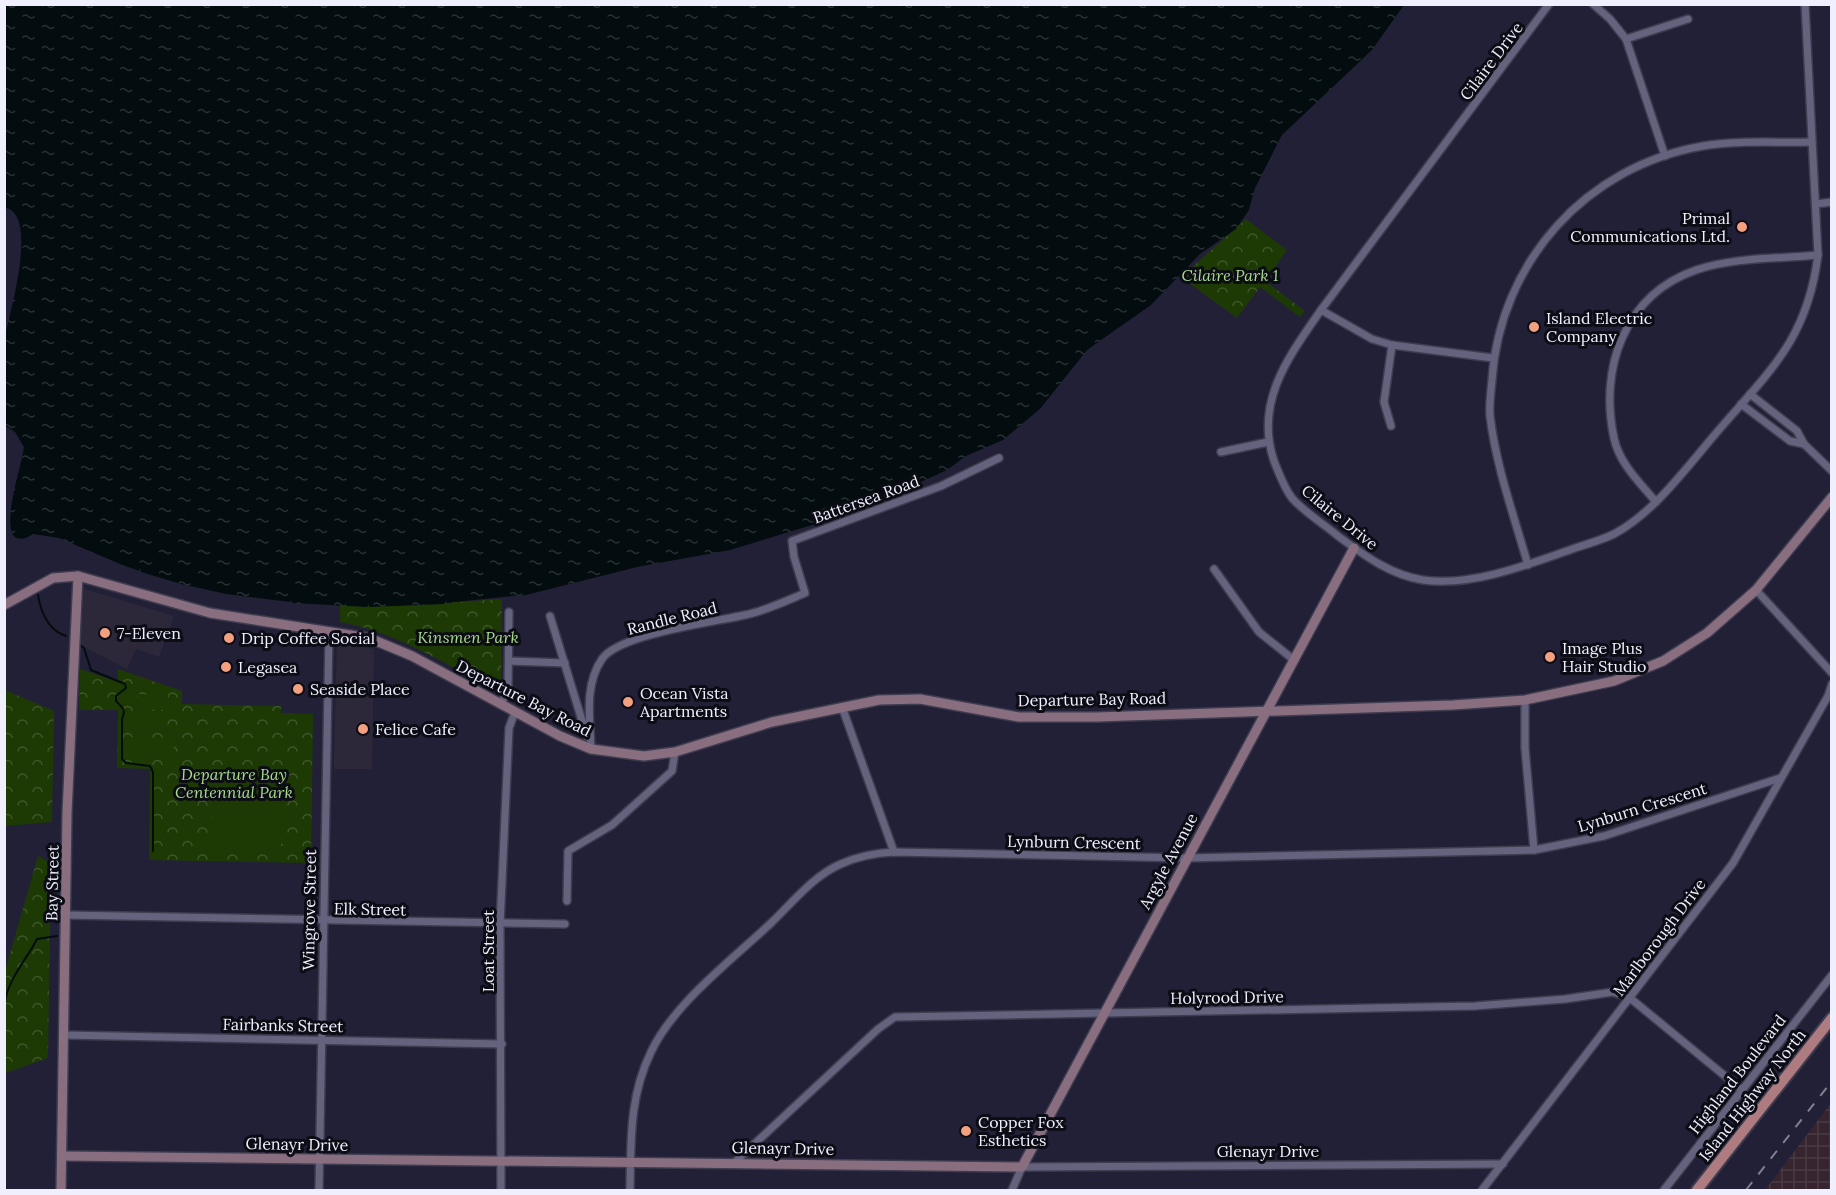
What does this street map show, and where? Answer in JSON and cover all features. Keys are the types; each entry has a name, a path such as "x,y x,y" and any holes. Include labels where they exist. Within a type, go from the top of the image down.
{"main road":[{"name":"Island Highway North","path":"1697,1191 1832,1018"}],"street":[{"name":"Cilaire Drive","path":"1550,4 1321,310 1286,361 1273,390 1268,417 1268,442 1279,475 1292,498 1354,548 1383,566 1424,580 1459,580 1528,565 1614,534 1656,502 1742,404 1797,333 1814,284 1818,255 1805,4"},
{"path":"1593,4 1610,19 1626,39 1665,156"},
{"path":"1626,39 1688,19"},
{"path":"1528,565 1502,474 1490,414 1493,358 1504,310 1531,256 1557,225 1604,184 1630,168 1704,146 1811,142"},
{"path":"1816,204 1832,202"},
{"path":"1656,502 1629,470 1614,439 1609,388 1615,350 1628,325 1648,300 1671,283 1695,271 1725,263 1818,255"},
{"path":"1321,310 1372,339 1392,345 1493,358"},
{"path":"1391,426 1384,402 1392,345"},
{"path":"1750,394 1797,430 1804,444 1832,471"},
{"path":"1742,404 1790,441 1804,444"},
{"path":"1221,453 1268,442"},
{"name":"Battersea Road","path":"806,593 794,557 792,541 941,486 999,458"},
{"name":"Departure Bay Road","path":"7,602 53,578 78,576 210,613 329,631 382,642 501,705 591,749 644,756 675,752 772,722 879,700 920,699 1019,717 1097,717 1453,705 1526,700 1614,681 1662,661 1707,633 1756,590 1832,497"},
{"name":"Argyle Avenue","path":"1012,1191 1022,1167 1102,1013 1354,548"},
{"path":"1214,569 1259,632 1294,660"},
{"name":"Bay Street","path":"61,1191 67,813 78,576"},
{"path":"1756,590 1832,673"},
{"name":"Randle Road","path":"591,749 589,702 593,676 603,657 622,644 694,623 747,615 806,593"},
{"path":"501,705 508,688 508,612"},
{"path":"550,616 591,749"},
{"name":"Wingrove Street","path":"319,1191 322,922 329,631"},
{"path":"509,662 565,663"},
{"name":"Marlborough Drive","path":"1482,1191 1733,863 1828,696 1832,684"},
{"path":"1526,700 1525,748 1534,850"},
{"path":"842,707 894,852"},
{"name":"Loat Street","path":"501,1191 501,925 509,728 515,712"},
{"path":"567,901 568,851 612,825 672,771 675,752"},
{"name":"Lynburn Crescent","path":"630,1191 631,1115 640,1080 651,1051 668,1025 691,999 814,882 839,864 872,853 894,852 1186,858 1534,850 1604,836 1780,778"},
{"name":"Elk Street","path":"66,915 322,922 565,924"},
{"name":"Highland Boulevard","path":"1664,1191 1832,975"},
{"name":"Holyrood Drive","path":"734,1162 878,1029 895,1017 1475,1006 1565,999 1613,992 1630,998"},
{"path":"1630,998 1742,1090"},
{"name":"Fairbanks Street","path":"64,1035 502,1044"},
{"name":"Glenayr Drive","path":"62,1156 1022,1167 1503,1164"}],"shaded area":[{"path":"84,589 174,616 159,657 136,649 127,669 80,645"},
{"path":"337,641 374,649 372,769 334,769"},
{"path":"1831,1103 1831,1190 1765,1190"}],"green space":[{"name":"Cilaire Park 1","path":"1246,219 1287,250 1265,281 1305,311 1300,317 1260,287 1237,318 1181,277"},
{"name":"Kinsmen Park","path":"502,599 501,694 403,642 362,627 340,622 340,605 395,606"},
{"name":"Departure Bay Centennial Park","path":"80,669 118,682 118,669 182,691 182,704 281,706 281,713 313,714 311,863 149,860 150,769 117,768 118,710 79,710"},
{"path":"5,690 54,711 52,822 5,826"},
{"path":"138,694 168,696 167,710 137,709"},
{"path":"137,718 167,719 166,733 136,732"},
{"path":"128,737 174,738 173,760 128,759"},
{"path":"262,769 286,770 285,840 277,848 211,848 213,818 219,795 234,778"},
{"path":"38,856 51,863 48,1058 5,1073 5,971"}],"water":[{"path":"5,4 1404,5 1372,50 1282,135 1255,188 1249,210 1236,229 1200,254 1151,305 1087,350 1040,409 1003,440 966,456 947,470 858,511 730,550 637,567 526,595 515,596 514,594 513,596 447,603 446,601 444,604 369,607 369,604 367,607 292,603 292,600 290,602 226,594 141,572 140,568 139,571 120,564 59,538 33,534 18,539 12,532 11,509 24,447 15,432 4,425 4,342 15,292 21,249 21,230 16,216 7,208 5,210"}],"waterway":[{"path":"38,595 46,620 54,630 66,636"},
{"path":"80,645 84,648 91,670 125,684 126,688 116,696 116,701 124,711 122,759 126,763 150,766 153,772 153,851"},
{"path":"4,1039 5,1002 14,977 37,939 57,936"}],"railway":[{"path":"1746,1190 1832,1081"}],"place":[{"name":"Primal Communications Ltd.","path":"1742,227"},
{"name":"Island Electric Company","path":"1534,327"},
{"name":"7-Eleven","path":"105,633"},
{"name":"Drip Coffee Social","path":"229,638"},
{"name":"Image Plus Hair Studio","path":"1550,657"},
{"name":"Legasea","path":"226,667"},
{"name":"Seaside Place","path":"298,689"},
{"name":"Ocean Vista Apartments","path":"628,702"},
{"name":"Felice Cafe","path":"363,729"},
{"name":"Copper Fox Esthetics","path":"966,1131"}]}
